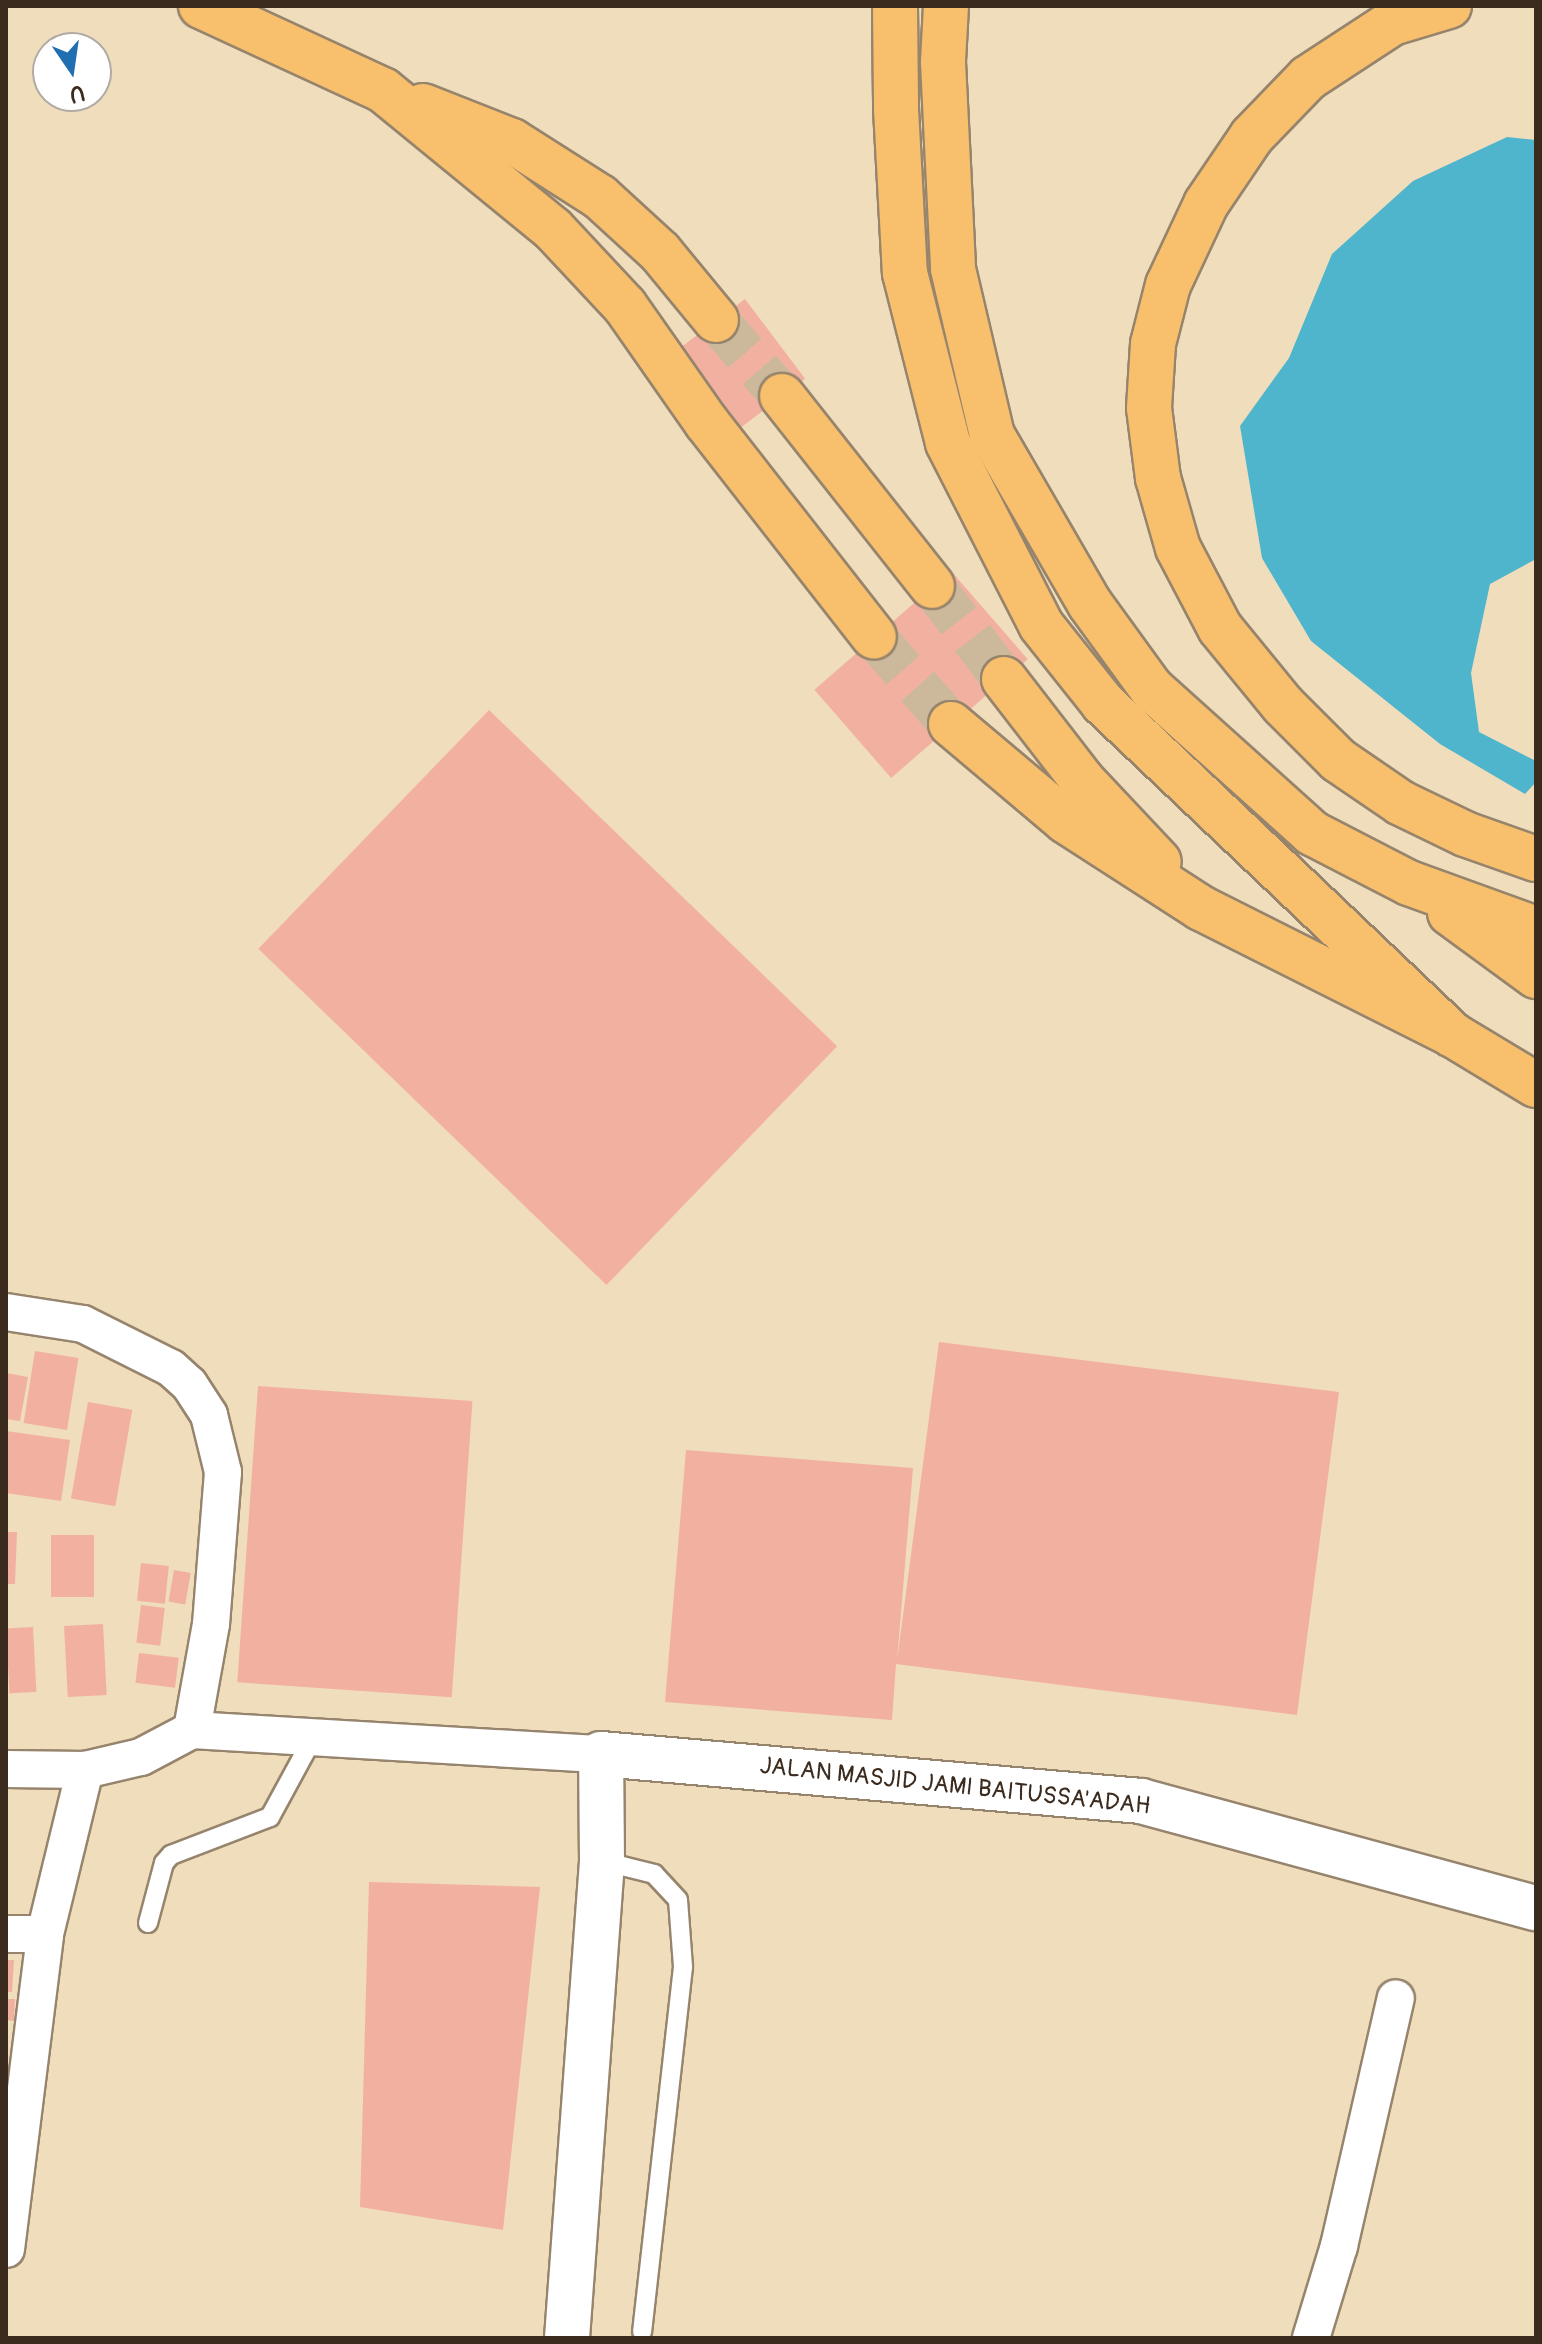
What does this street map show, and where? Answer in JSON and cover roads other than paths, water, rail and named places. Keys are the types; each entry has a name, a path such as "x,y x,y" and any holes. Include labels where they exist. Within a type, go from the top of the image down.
{"highway":[{"path":"201,6 383,90 512,141 600,197 660,252 716,320"},
{"path":"895,6 896,109 905,273 948,443 1041,625 1103,703 1453,1035"},
{"path":"946,6 943,62 953,269 992,435 1090,604 1151,688 1312,833 1409,883 1536,929"},
{"path":"1449,6 1392,23 1308,78 1252,136 1206,204 1168,285 1153,344 1149,408 1158,478 1178,548 1220,628 1283,705 1338,760 1401,803 1465,834 1536,859"},
{"path":"383,90 553,229 625,306 707,423 874,637"},
{"path":"782,396 932,586"},
{"path":"1004,679 1082,780 1201,908"},
{"path":"951,724 1066,821 1201,908 1453,1035 1536,1085"},
{"path":"1409,883 1536,976"}],"street":[{"path":"6,1312 83,1324 171,1368 189,1384 209,1415 223,1472 211,1624 192,1730"},
{"path":"6,1769 85,1770 141,1757 192,1730 601,1754 602,1861 567,2338"},
{"name":"JALAN MASJID JAMI BAITUSSA'ADAH","path":"601,1754 1141,1801 1536,1908"},
{"path":"6,2249 45,1934 85,1770"},
{"path":"6,1934 45,1934"},
{"path":"1311,2338 1339,2246 1396,1998"}],"lane":[{"path":"148,1923 164,1863 171,1855 270,1817 314,1736"},
{"path":"602,1861 654,1874 678,1900 683,1967 642,2332"}],"water":[{"path":"1507,137 1536,140 1536,559 1490,584 1471,673 1479,732 1536,761 1536,782 1525,794 1440,744 1311,641 1262,558 1240,426 1289,358 1332,254 1413,181"}],"tunnel":[{"path":"716,320 782,396"},
{"path":"932,586 1004,679"},
{"path":"874,637 951,724"}]}
